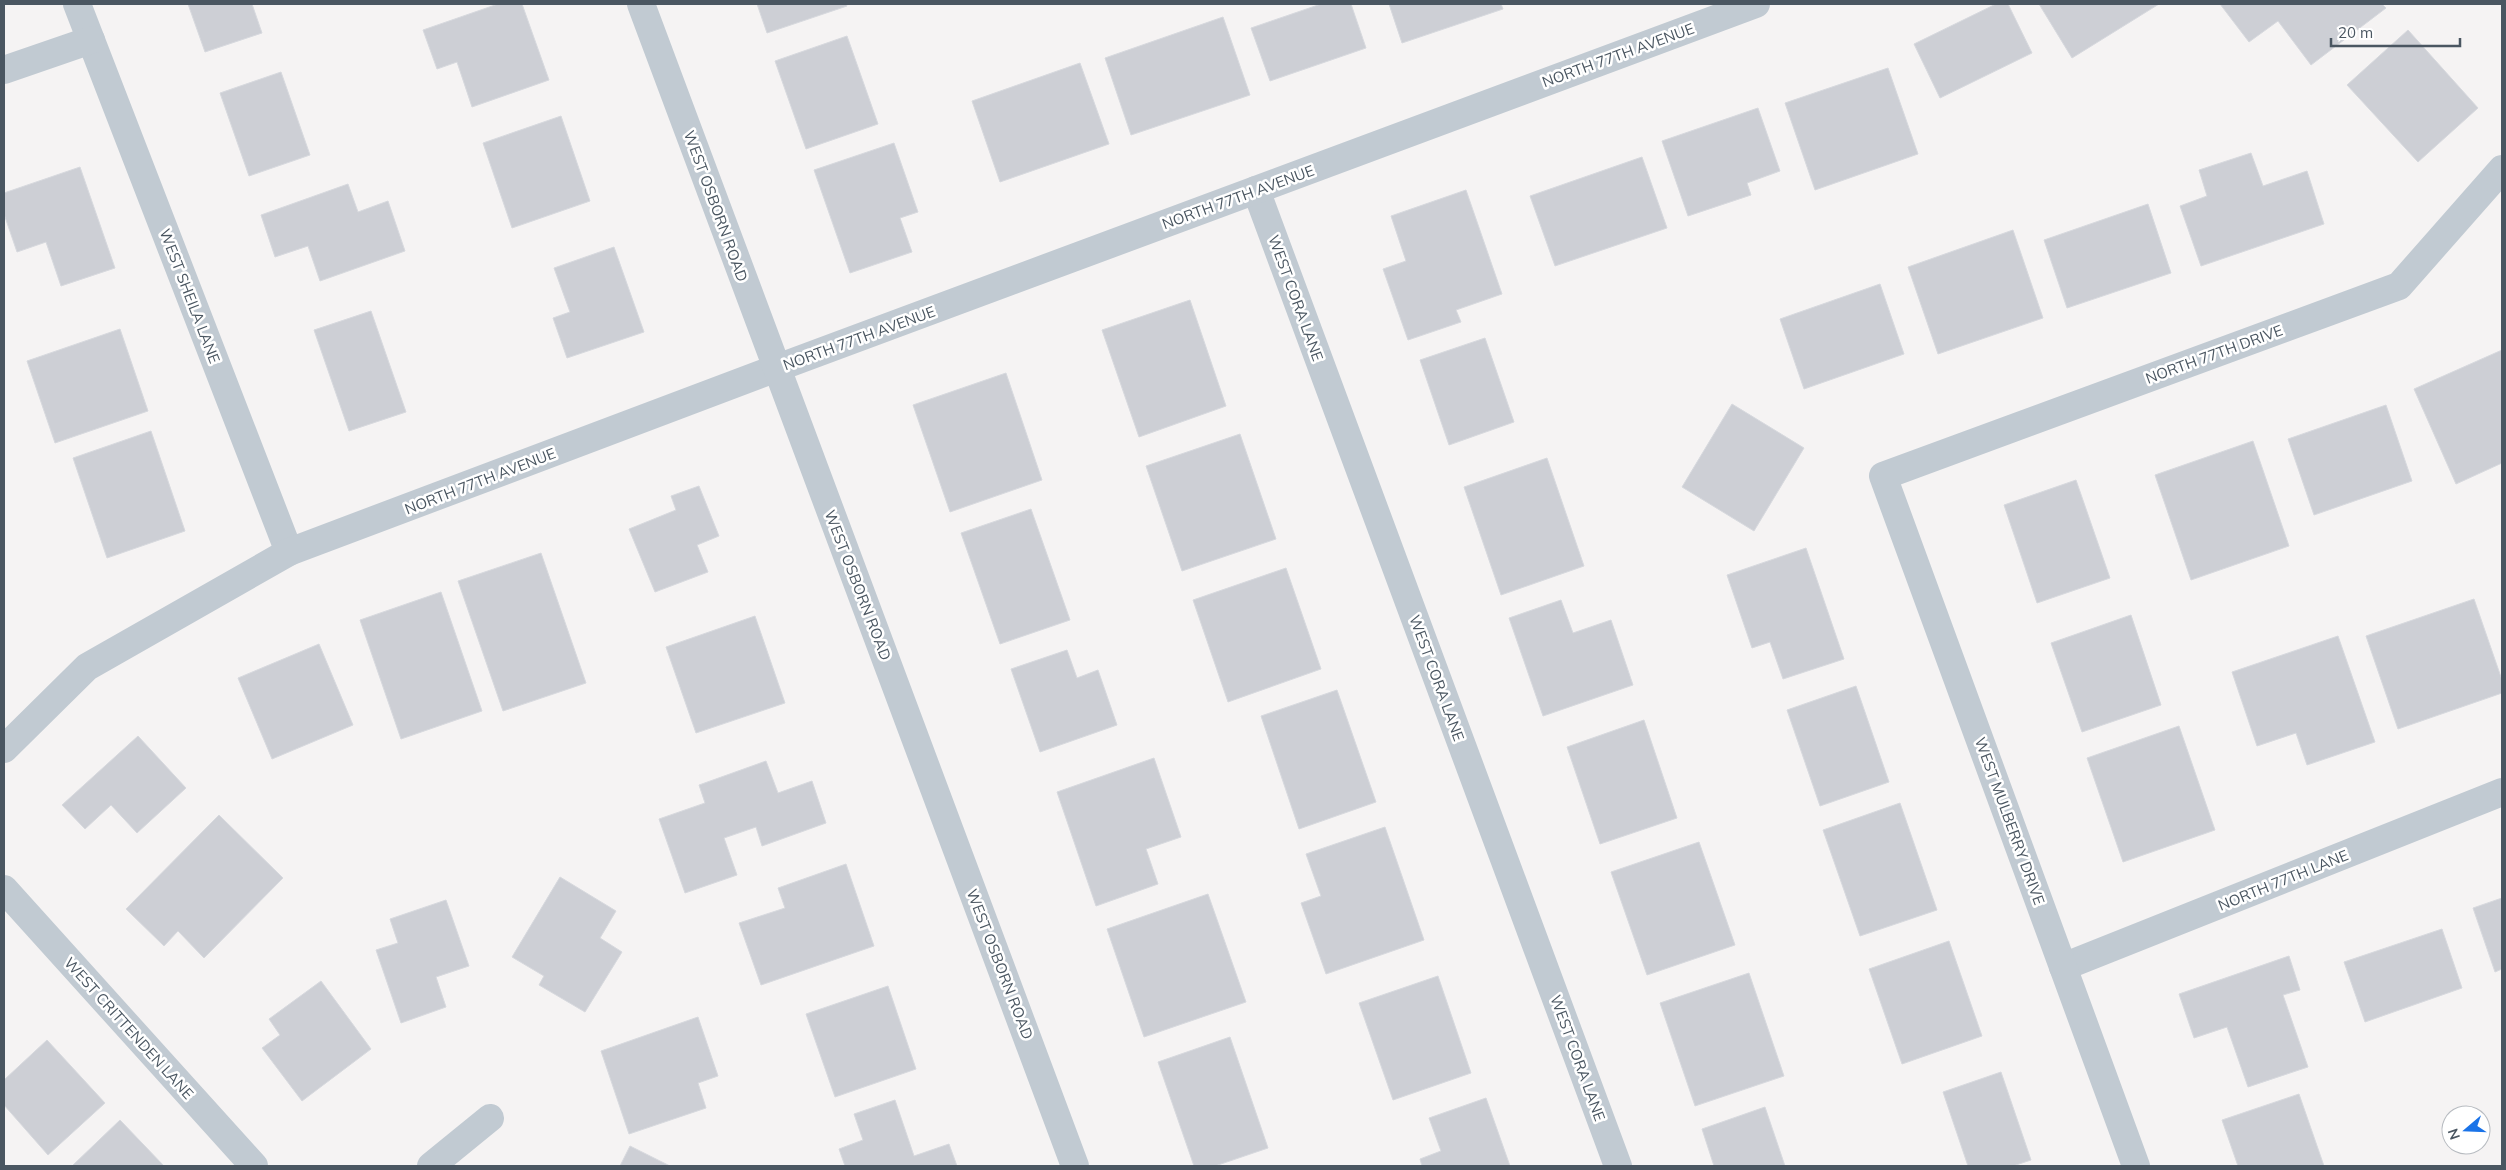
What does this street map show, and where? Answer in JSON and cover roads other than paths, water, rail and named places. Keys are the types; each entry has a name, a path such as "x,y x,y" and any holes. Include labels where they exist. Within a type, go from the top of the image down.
{"street":[{"name":"WEST SHEILA LANE","path":"78,4 290,552"},
{"name":"WEST OSBORN ROAD","path":"641,4 1076,1166"},
{"name":"NORTH 77TH AVENUE","path":"4,749 87,667 290,552 777,368 1756,4"},
{"path":"4,70 91,40"},
{"name":"NORTH 77TH DRIVE","path":"1883,476 2399,286 2502,169"},
{"name":"WEST CORA LANE","path":"1256,190 1618,1166"},
{"name":"WEST MULBERRY DRIVE","path":"1883,476 2136,1166"},
{"name":"NORTH 77TH LANE","path":"2063,968 2502,792"},
{"name":"WEST CRITTENDEN LANE","path":"4,889 254,1166"},
{"path":"431,1166 490,1118"}]}
